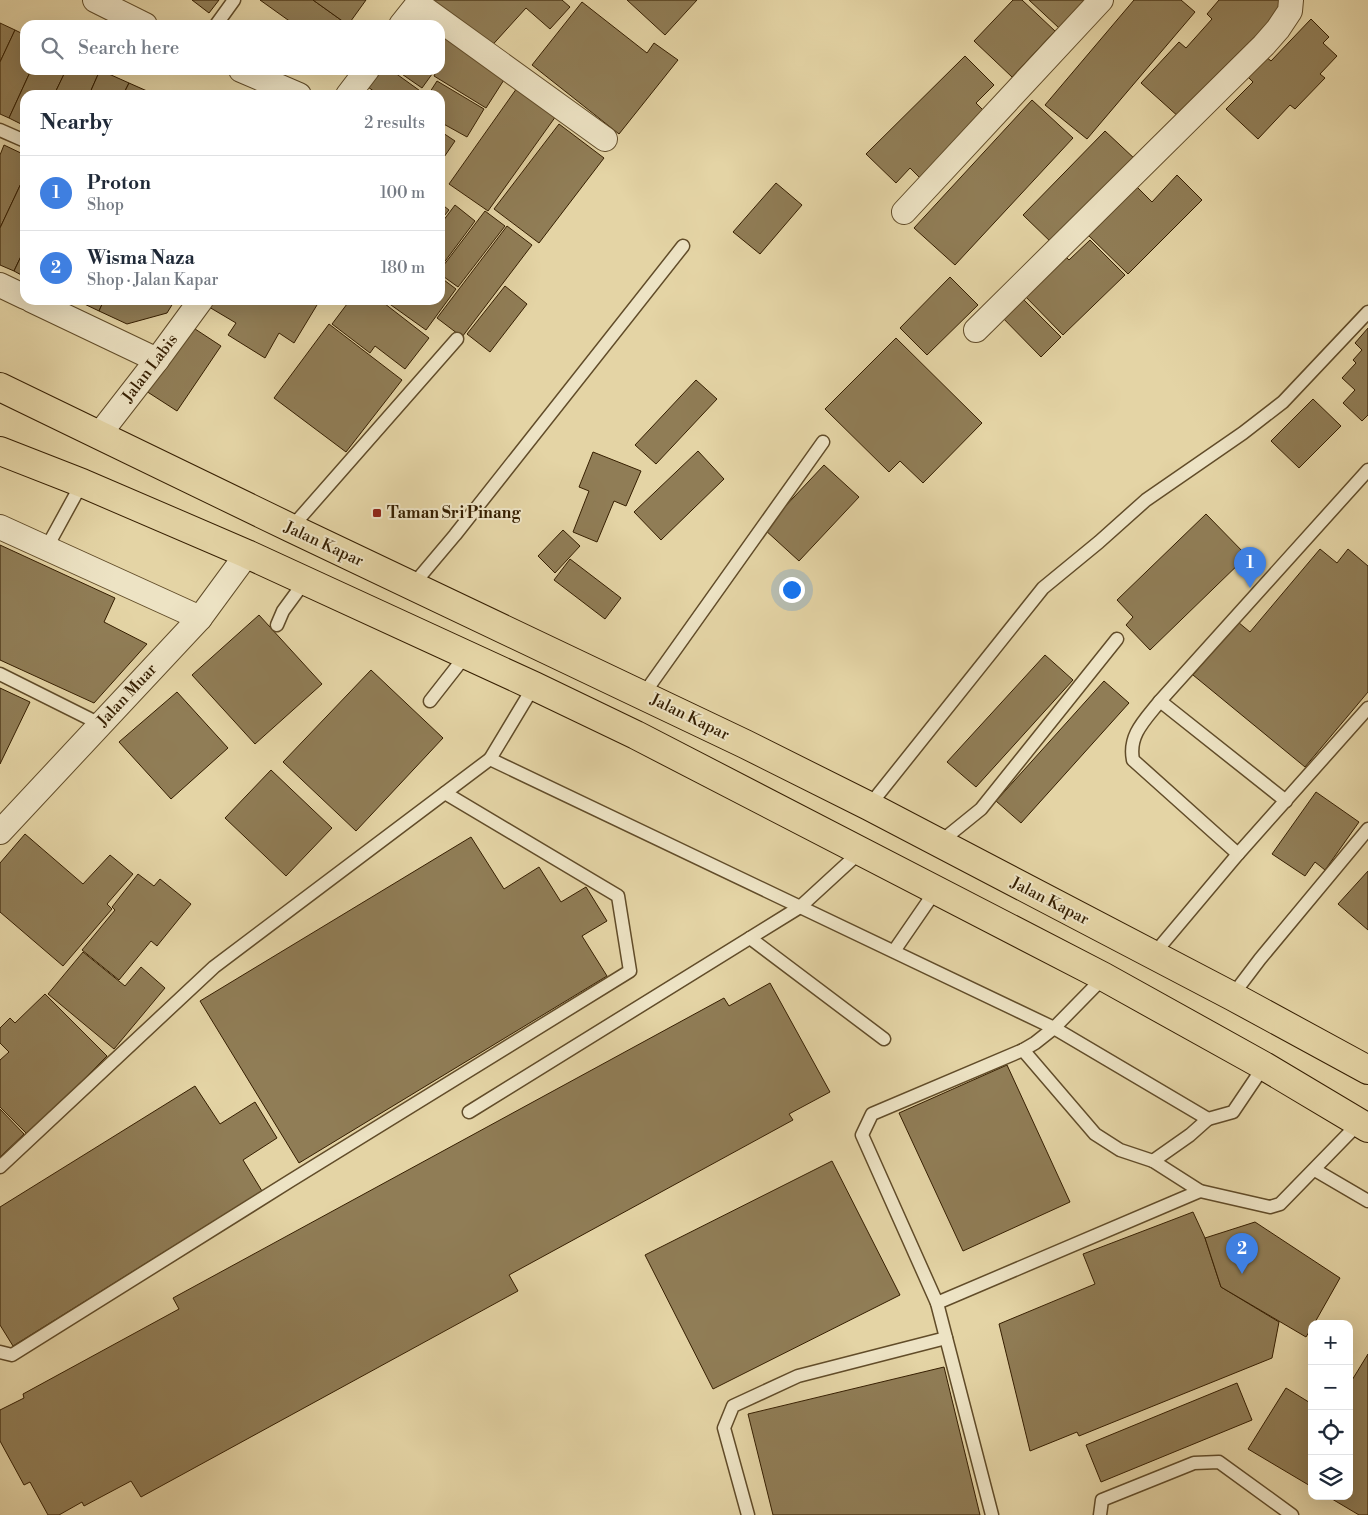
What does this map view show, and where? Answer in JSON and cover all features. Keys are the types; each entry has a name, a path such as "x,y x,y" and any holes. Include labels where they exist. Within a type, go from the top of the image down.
{"highway":[{"name":"Jalan Kapar","path":"0,387 98,436 643,695 869,806 1232,996 1368,1070"},
{"path":"0,451 82,483 247,554 636,735 1104,977 1264,1066 1364,1125"}],"street":[{"path":"95,0 135,20"},
{"path":"904,212 1100,0"},
{"path":"976,330 1264,45 1290,11 1291,0"},
{"path":"406,20 419,2 443,20"},
{"path":"445,21 605,140"},
{"path":"253,75 287,90"},
{"path":"352,90 363,75"},
{"path":"0,285 20,295"},
{"path":"42,305 157,360"},
{"name":"Jalan Labis","path":"98,436 197,305"},
{"path":"0,527 200,618"},
{"name":"Jalan Muar","path":"0,832 200,618 247,554"}],"lane":[{"path":"220,20 234,0"},
{"path":"0,130 20,139"},
{"path":"412,586 468,519 683,246"},
{"path":"869,806 1043,588 1146,500 1243,434 1282,402 1368,312"},
{"path":"291,528 457,338"},
{"path":"643,695 823,442"},
{"path":"1238,854 1133,760 1131,752 1135,734 1160,701 1368,470"},
{"path":"47,547 82,483"},
{"path":"277,625 284,611 305,581"},
{"path":"938,843 981,809 1118,639"},
{"path":"430,701 466,655"},
{"path":"0,674 100,724"},
{"path":"0,1167 214,966 490,759 534,686"},
{"path":"1160,701 1286,801"},
{"path":"1153,955 1238,854 1368,708"},
{"path":"490,759 1054,1028 1208,1119"},
{"path":"0,1352 12,1355 281,1186 630,971 618,896 446,793"},
{"path":"1232,996 1260,959 1368,829"},
{"path":"469,1112 800,907 861,851"},
{"path":"894,951 936,890"},
{"path":"750,938 884,1039"},
{"path":"992,1515 937,1303 862,1135 872,1114 1035,1044 1054,1028 1104,977"},
{"path":"1023,1050 1095,1134 1120,1150 1153,1161 1200,1191 1270,1207 1280,1204 1364,1125"},
{"path":"1153,1161 1190,1135 1208,1119 1232,1112 1264,1066"},
{"path":"1314,1170 1368,1201"},
{"path":"937,1303 1200,1191"},
{"path":"748,1515 724,1428 733,1406 798,1376 946,1338"},
{"path":"1100,1515 1102,1500 1194,1463 1219,1462 1292,1515"}],"building":[{"path":"192,0 219,0 209,13"},
{"path":"260,0 313,0 341,20 288,20"},
{"path":"313,0 366,0 352,20 341,20"},
{"path":"431,0 562,0 570,7 550,29 526,8 487,51"},
{"path":"627,0 697,0 665,35"},
{"path":"1013,0 1022,0 1055,31 1012,77 974,41"},
{"path":"1029,0 1086,0 1059,28"},
{"path":"1134,0 1181,0 1195,12 1087,139 1045,105"},
{"path":"1219,0 1283,0 1287,4 1180,118 1141,83 1179,42 1186,48 1212,19 1207,14"},
{"path":"582,2 647,53 654,43 678,60 619,134 532,65"},
{"path":"1311,19 1329,37 1323,43 1337,56 1320,74 1325,78 1295,109 1290,105 1258,139 1226,109 1253,82 1245,74 1264,55 1271,61"},
{"path":"0,23 15,30 0,62"},
{"path":"15,30 20,32 20,75 29,75 22,90 20,90 9,118 0,114 0,62"},
{"path":"445,32 509,72 486,108 434,76 445,75"},
{"path":"965,56 994,85 976,103 988,115 922,180 910,168 896,183 866,154"},
{"path":"29,75 64,75 56,90 22,90"},
{"path":"64,75 98,75 91,90 56,90"},
{"path":"98,75 111,75 129,83 126,90 91,90"},
{"path":"376,75 398,75 419,90 372,90 368,87"},
{"path":"403,75 431,75 422,88"},
{"path":"437,81 484,109 467,137 445,125 445,90 431,90"},
{"path":"129,83 145,90 126,90"},
{"path":"517,88 556,116 488,211 449,184"},
{"path":"20,94 20,124 9,118"},
{"path":"1032,100 1073,138 955,265 914,228"},
{"path":"559,124 604,158 539,243 494,209"},
{"path":"1105,131 1136,160 1054,245 1023,215"},
{"path":"445,134 455,141 445,156"},
{"path":"4,145 20,153 20,186 0,228 0,155"},
{"path":"1177,175 1202,200 1128,274 1087,234 1135,185 1152,202"},
{"path":"776,183 802,205 760,254 733,232"},
{"path":"20,186 20,258 14,271 0,265 0,228"},
{"path":"455,205 475,221 445,261 445,218"},
{"path":"445,207 449,210 445,215"},
{"path":"485,211 505,226 458,287 445,278 445,263"},
{"path":"507,226 532,245 462,337 437,318"},
{"path":"1090,240 1125,275 1063,335 1023,294 1063,254 1069,260"},
{"path":"20,258 20,274 14,271"},
{"path":"950,277 978,305 927,355 900,328"},
{"path":"445,281 456,289 445,304"},
{"path":"505,286 527,304 490,352 467,334"},
{"path":"1017,293 1061,337 1041,357 997,312"},
{"path":"86,305 102,305 99,311"},
{"path":"102,305 172,305 167,313 127,324 99,311"},
{"path":"210,305 317,305 294,343 279,333 265,358 228,335 236,323 209,307"},
{"path":"346,305 386,305 429,338 405,369 375,346 370,353 332,324"},
{"path":"391,305 444,305 426,330"},
{"path":"329,324 402,380 346,452 274,398"},
{"path":"189,325 221,346 177,411 146,391"},
{"path":"1368,328 1368,415 1362,421 1343,403 1355,390 1342,378 1356,363 1353,360 1362,350 1355,343"},
{"path":"896,338 982,423 923,483 900,461 889,472 825,409"},
{"path":"696,380 717,399 656,464 635,445"},
{"path":"1313,399 1341,426 1299,468 1271,441"},
{"path":"698,451 724,479 661,540 634,512"},
{"path":"593,452 641,471 626,506 614,501 597,542 573,532 589,491 579,487"},
{"path":"824,465 859,497 799,561 764,529"},
{"path":"1206,514 1247,556 1150,650 1126,625 1133,617 1117,600"},
{"path":"563,530 580,546 555,573 538,556"},
{"path":"0,545 115,598 104,622 147,644 94,703 0,660"},
{"path":"1320,549 1337,563 1348,549 1368,566 1368,692 1305,767 1193,675 1238,622 1250,632"},
{"path":"570,559 621,598 605,619 554,580"},
{"path":"259,615 322,684 255,744 192,675"},
{"path":"1045,655 1073,680 976,787 947,762"},
{"path":"371,670 443,738 356,831 283,762"},
{"path":"1104,681 1129,703 1021,823 996,801"},
{"path":"0,688 30,702 0,764"},
{"path":"177,692 228,748 171,799 119,742"},
{"path":"271,770 332,828 286,876 225,818"},
{"path":"1316,792 1359,822 1325,870 1315,862 1305,876 1272,854"},
{"path":"25,834 83,884 110,855 133,874 107,904 112,909 63,966 0,912 0,863"},
{"path":"471,837 504,889 539,867 561,902 586,887 607,921 582,936 607,976 299,1163 200,1001"},
{"path":"1368,871 1368,930 1338,904"},
{"path":"138,874 154,886 160,879 191,904 157,946 151,941 119,980 82,950 115,910 112,907"},
{"path":"83,952 125,986 141,967 165,988 114,1049 48,994"},
{"path":"770,983 830,1092 789,1114 793,1120 509,1275 518,1291 141,1497 131,1481 84,1506 82,1502 59,1515 48,1515 30,1482 24,1485 0,1441 0,1410 24,1398 23,1394 179,1309 173,1298 724,998 729,1006"},
{"path":"45,994 107,1056 28,1135 0,1107 0,1060 9,1052 0,1043 0,1028 10,1018 15,1023"},
{"path":"1007,1065 1070,1202 963,1251 899,1113"},
{"path":"195,1086 220,1124 255,1102 277,1138 243,1160 262,1191 13,1346 0,1325 0,1207"},
{"path":"0,1109 24,1134 0,1157"},
{"path":"832,1161 900,1295 713,1389 645,1255"},
{"path":"1193,1212 1205,1238 1221,1287 1279,1322 1272,1358 1079,1436 1077,1432 1030,1451 999,1324 1095,1284 1083,1254"},
{"path":"1255,1222 1340,1278 1316,1320 1308,1320 1308,1334 1306,1337 1221,1287 1205,1238"},
{"path":"1368,1354 1368,1515 1359,1515 1334,1500 1353,1500 1353,1378"},
{"path":"944,1367 980,1515 773,1515 748,1414"},
{"path":"1237,1383 1252,1420 1101,1482 1086,1445"},
{"path":"1286,1388 1308,1402 1308,1485 1248,1449"}],"place":[{"name":"Taman Sri Pinang","path":"377,513"},
{"name":"Proton","path":"1250,588"},
{"name":"Wisma Naza","path":"1242,1274"}]}
